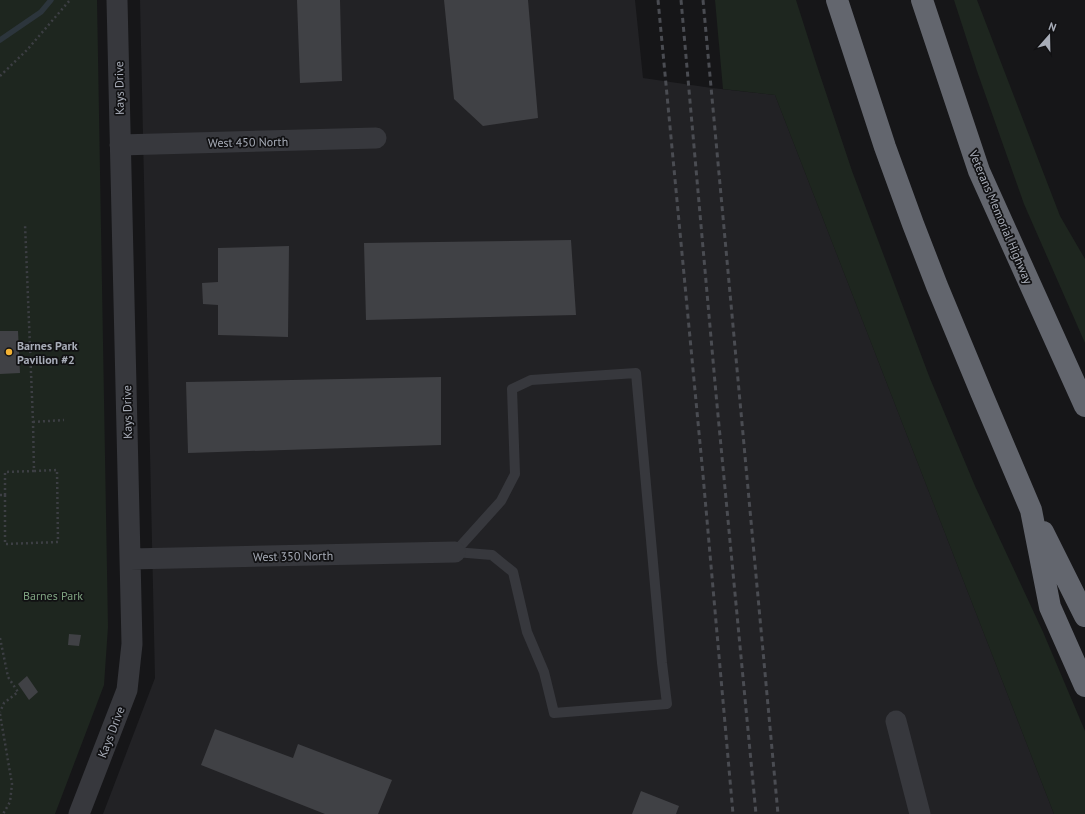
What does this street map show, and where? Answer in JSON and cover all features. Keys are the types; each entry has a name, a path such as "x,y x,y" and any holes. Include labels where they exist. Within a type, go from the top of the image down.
{"highway":[{"path":"837,0 885,147 937,286 980,392 1031,510 1085,616"},
{"name":"Veterans Memorial Highway","path":"922,0 979,171 1085,406"},
{"path":"1031,510 1050,607 1085,686"}],"street":[{"name":"Kays Drive","path":"79,814 127,690 132,644 117,0"},
{"name":"West 450 North","path":"120,145 376,138"},
{"name":"West 350 North","path":"130,559 455,552"},
{"path":"896,721 920,814"}],"lane":[{"path":"636,374 667,704 554,713 544,672 527,632 512,572 492,555 455,552 500,501 515,474 512,389 531,380 636,374"}],"path":[{"path":"0,76 27,50 70,0"},
{"path":"25,224 34,471"},
{"path":"33,422 64,420"},
{"path":"57,470 58,542 5,544 5,495 5,472 57,470"},
{"path":"0,495 5,495"},
{"path":"0,638 8,677 18,692 4,703 0,713 12,784 10,802 3,814"}],"shaded area":[{"path":"140,0 635,0 643,78 775,95 1054,814 103,814 155,678"}],"green space":[{"name":"Barnes Park","path":"0,0 97,0 108,627 104,685 55,814 0,814"},
{"path":"715,0 796,0 852,171 929,376 975,486 1043,632 1085,731 1085,814 1054,814 775,95 723,89"},
{"path":"954,0 977,0 1060,216 1085,259 1085,343 1024,204 977,71"}],"building":[{"path":"297,0 340,0 342,81 300,83"},
{"path":"444,0 528,0 538,118 483,126 454,99"},
{"path":"571,240 576,315 366,320 364,243"},
{"path":"289,246 288,337 218,335 218,305 203,304 202,283 218,282 218,248"},
{"name":"Barnes Park Pavilion #2","path":"0,331 18,331 20,373 0,374"},
{"path":"441,377 441,445 188,453 186,382"},
{"path":"69,634 81,635 79,646 68,645"},
{"path":"27,676 38,692 29,700 18,684"},
{"path":"215,729 293,758 298,744 392,780 378,814 325,814 201,765"},
{"path":"641,791 679,806 676,814 632,814"}],"waterway":[{"path":"0,40 41,12 51,0"}],"railway":[{"path":"658,0 703,475 733,814"},
{"path":"681,0 716,394 756,814"},
{"path":"703,0 778,814"}],"place":[{"name":"Barnes Park Pavilion #2","path":"9,352"}]}
